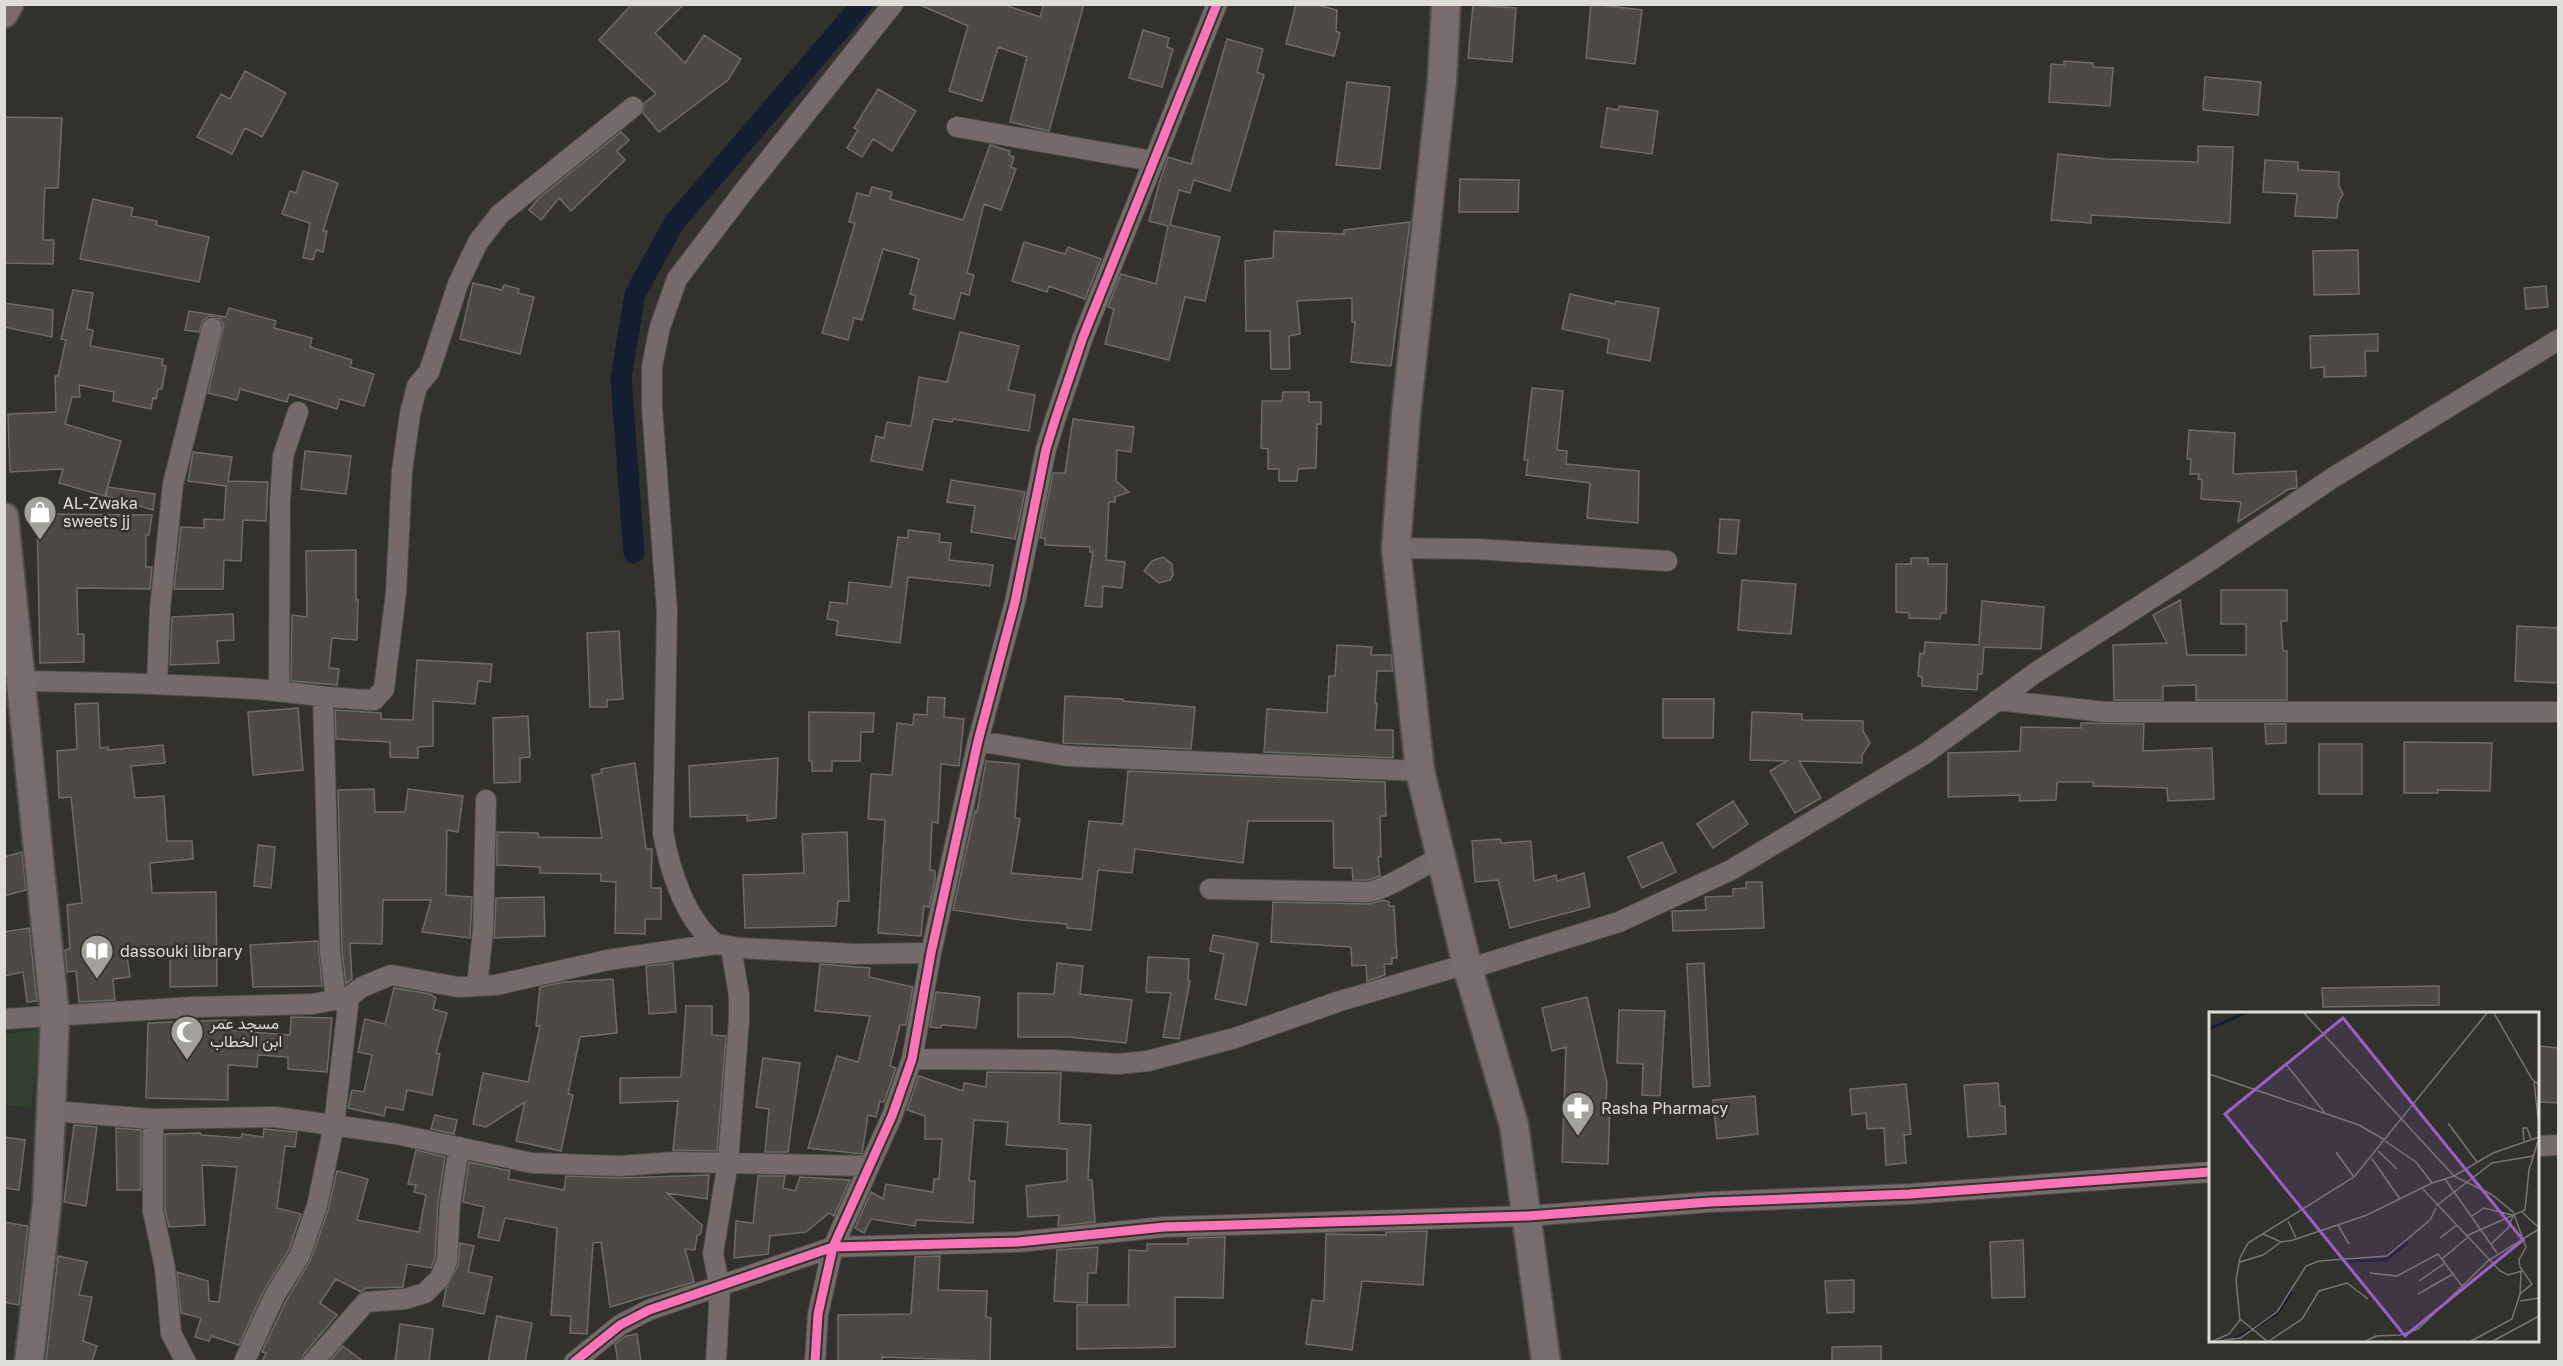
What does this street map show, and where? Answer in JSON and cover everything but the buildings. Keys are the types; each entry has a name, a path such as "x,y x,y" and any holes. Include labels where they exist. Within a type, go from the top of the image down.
{"main road":[{"path":"4,13 9,4"},
{"path":"1446,4 1442,81 1406,414 1396,548 1406,659 1420,771 1467,967 1514,1125 1546,1362"},
{"path":"4,518 55,1016 47,1203 28,1362"}],"street":[{"path":"716,1362 720,1288 713,1254 728,1162 739,995 724,946 703,933 684,900 666,851 663,832 666,611 652,407 652,366 660,327 676,279 893,4"},
{"path":"815,1362 818,1314 833,1247 892,1116 912,1059 932,953 978,741 1015,602 1052,427 1083,337 1217,4"},
{"path":"19,681 158,683 279,691 323,698 374,700 384,689 399,558 402,471 414,393 429,372 458,284 478,242 500,214 518,197 633,107"},
{"path":"957,127 1153,161"},
{"path":"158,683 160,609 173,483 212,328"},
{"path":"912,1059 1052,1059 1118,1064 1148,1061 1235,1038 1340,1001 1467,967 1619,922 1682,895 1731,870 1926,753 1997,700 2334,477 2559,340"},
{"path":"279,691 280,501 283,456 298,412"},
{"path":"1396,548 1476,549 1666,561"},
{"path":"244,1362 275,1295 305,1243 317,1206 334,1125 342,998 330,952 323,698"},
{"path":"1997,700 2105,712 2559,712"},
{"path":"978,741 1067,756 1420,771"},
{"path":"477,986 483,931 486,800"},
{"path":"1210,889 1369,892 1380,890 1393,880 1441,856"},
{"path":"4,1019 193,1007 313,1004 342,998 391,975 458,987 496,985 608,960 724,946 854,954 932,953"},
{"path":"52,1111 153,1119 275,1118 334,1125 532,1162 619,1166 728,1162 869,1166"},
{"path":"153,1119 153,1211 165,1268 171,1333 186,1362"},
{"path":"2539,1146 2559,1144"},
{"path":"313,1362 357,1309 366,1302 405,1299 425,1293 440,1278 447,1261 450,1205 459,1147"},
{"path":"574,1362 620,1325 650,1310 720,1288 833,1247 1018,1242 1164,1227 1528,1216 1710,1202 1910,1194 2209,1172"}],"green space":[{"path":"40,1029 31,1108 5,1105 5,1034"}],"waterway":[{"path":"634,553 621,378 635,294 674,223 862,4"}],"cycle path":[{"path":"574,1362 620,1325 649,1310 833,1247 892,1116 912,1059 931,953 978,741 1015,602 1046,449 1083,337 1217,4"},
{"path":"815,1362 818,1314 833,1247 1018,1242 1164,1227 1528,1216 1710,1202 1910,1194 2209,1172"}],"place":[{"name":"AL-Zwaka sweets jj","path":"40,541"},
{"name":"dassouki library","path":"97,980"},
{"name":"مسجد عمر ابن الخطاب","path":"187,1061"},
{"name":"Rasha Pharmacy","path":"1578,1137"}]}
